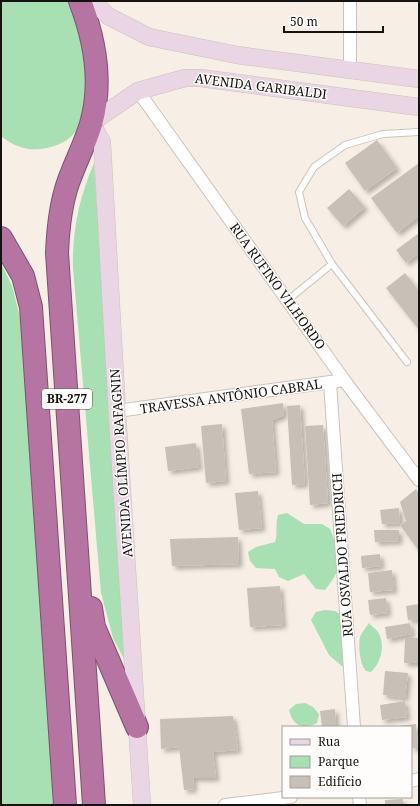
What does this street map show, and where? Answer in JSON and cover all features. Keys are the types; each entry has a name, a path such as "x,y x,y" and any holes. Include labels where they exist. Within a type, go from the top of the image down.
{"highway":[{"name":"BR-277","path":"80,1 88,23 96,58 97,88 91,123 67,185 59,216 58,245 94,805"},
{"name":"BR-277","path":"1,238 23,276 31,307 65,805"},
{"path":"72,470 94,627 137,728"}],"main road":[{"name":"AVENIDA GARIBALDI","path":"93,1 108,16 149,37 237,55 419,79"},
{"name":"AVENIDA GARIBALDI","path":"91,123 138,91 185,78 200,78 419,107"},
{"name":"AVENIDA OLÍMPIO RAFAGNIN","path":"91,123 102,142 117,411 142,805"}],"street":[{"path":"350,1 350,70"},
{"name":"RUA RUFINO VILHORDO","path":"138,91 344,380 419,480"},
{"name":"TRAVESSA ANTÔNIO CABRAL","path":"117,411 344,380"},
{"name":"RUA OSVALDO FRIEDRICH","path":"330,383 354,726"},
{"path":"225,805 282,798"}],"lane":[{"path":"407,362 332,264 305,218 299,192 314,167 345,145 383,134 419,132"},
{"path":"288,300 332,264"}],"green space":[{"path":"1,1 74,1 88,47 91,67 84,109 79,126 68,139 59,144 41,149 28,149 17,146 1,136"},
{"path":"94,163 129,668 113,638 101,593 73,268 75,228 80,202"},
{"path":"1,263 12,286 23,329 57,764 52,778 53,805 1,805"},
{"path":"287,513 304,524 322,524 330,529 337,547 340,561 339,567 332,581 325,590 316,589 304,574 288,581 279,577 275,569 256,568 250,561 248,552 256,547 275,542 278,515"},
{"path":"325,610 335,611 343,616 350,651 343,667 329,655 311,620 316,612"},
{"path":"369,623 378,632 382,642 380,659 371,672 366,671 364,668 359,650 360,637"},
{"path":"305,703 313,707 319,714 317,723 303,726 299,725 293,720 289,710 296,704"}],"building":[{"path":"377,140 397,168 365,191 345,163"},
{"path":"419,163 419,216 397,233 371,198"},
{"path":"349,189 365,207 343,226 327,208"},
{"path":"419,233 419,253 406,263 396,250"},
{"path":"405,273 419,291 419,330 386,288"},
{"path":"283,403 284,415 272,420 276,472 249,474 241,409"},
{"path":"300,405 305,484 292,485 287,406"},
{"path":"222,424 226,481 206,483 201,426"},
{"path":"323,425 328,503 310,505 305,426"},
{"path":"196,443 199,467 168,471 165,447"},
{"path":"416,489 419,494 419,551 400,525 406,521 400,502"},
{"path":"258,491 262,528 239,530 235,493"},
{"path":"399,508 400,523 382,524 380,510"},
{"path":"374,530 399,530 399,541 375,542"},
{"path":"238,537 239,564 172,566 170,539"},
{"path":"380,554 381,566 362,568 361,556"},
{"path":"392,570 394,590 370,592 368,573"},
{"path":"280,586 283,625 250,627 247,588"},
{"path":"386,598 388,613 370,615 368,600"},
{"path":"419,604 419,619 408,620 406,606"},
{"path":"410,623 412,634 387,639 385,627"},
{"path":"405,638 419,638 419,663 404,663"},
{"path":"385,671 408,673 405,698 383,695"},
{"path":"405,701 407,717 382,720 380,705"},
{"path":"335,709 336,726 322,726 320,711"},
{"path":"233,716 238,750 213,752 216,778 193,778 194,789 184,790 179,747 161,749 160,719"},
{"path":"416,724 418,748 412,748 412,726 398,726"},
{"path":"403,799 403,805 385,805 385,800"}]}
